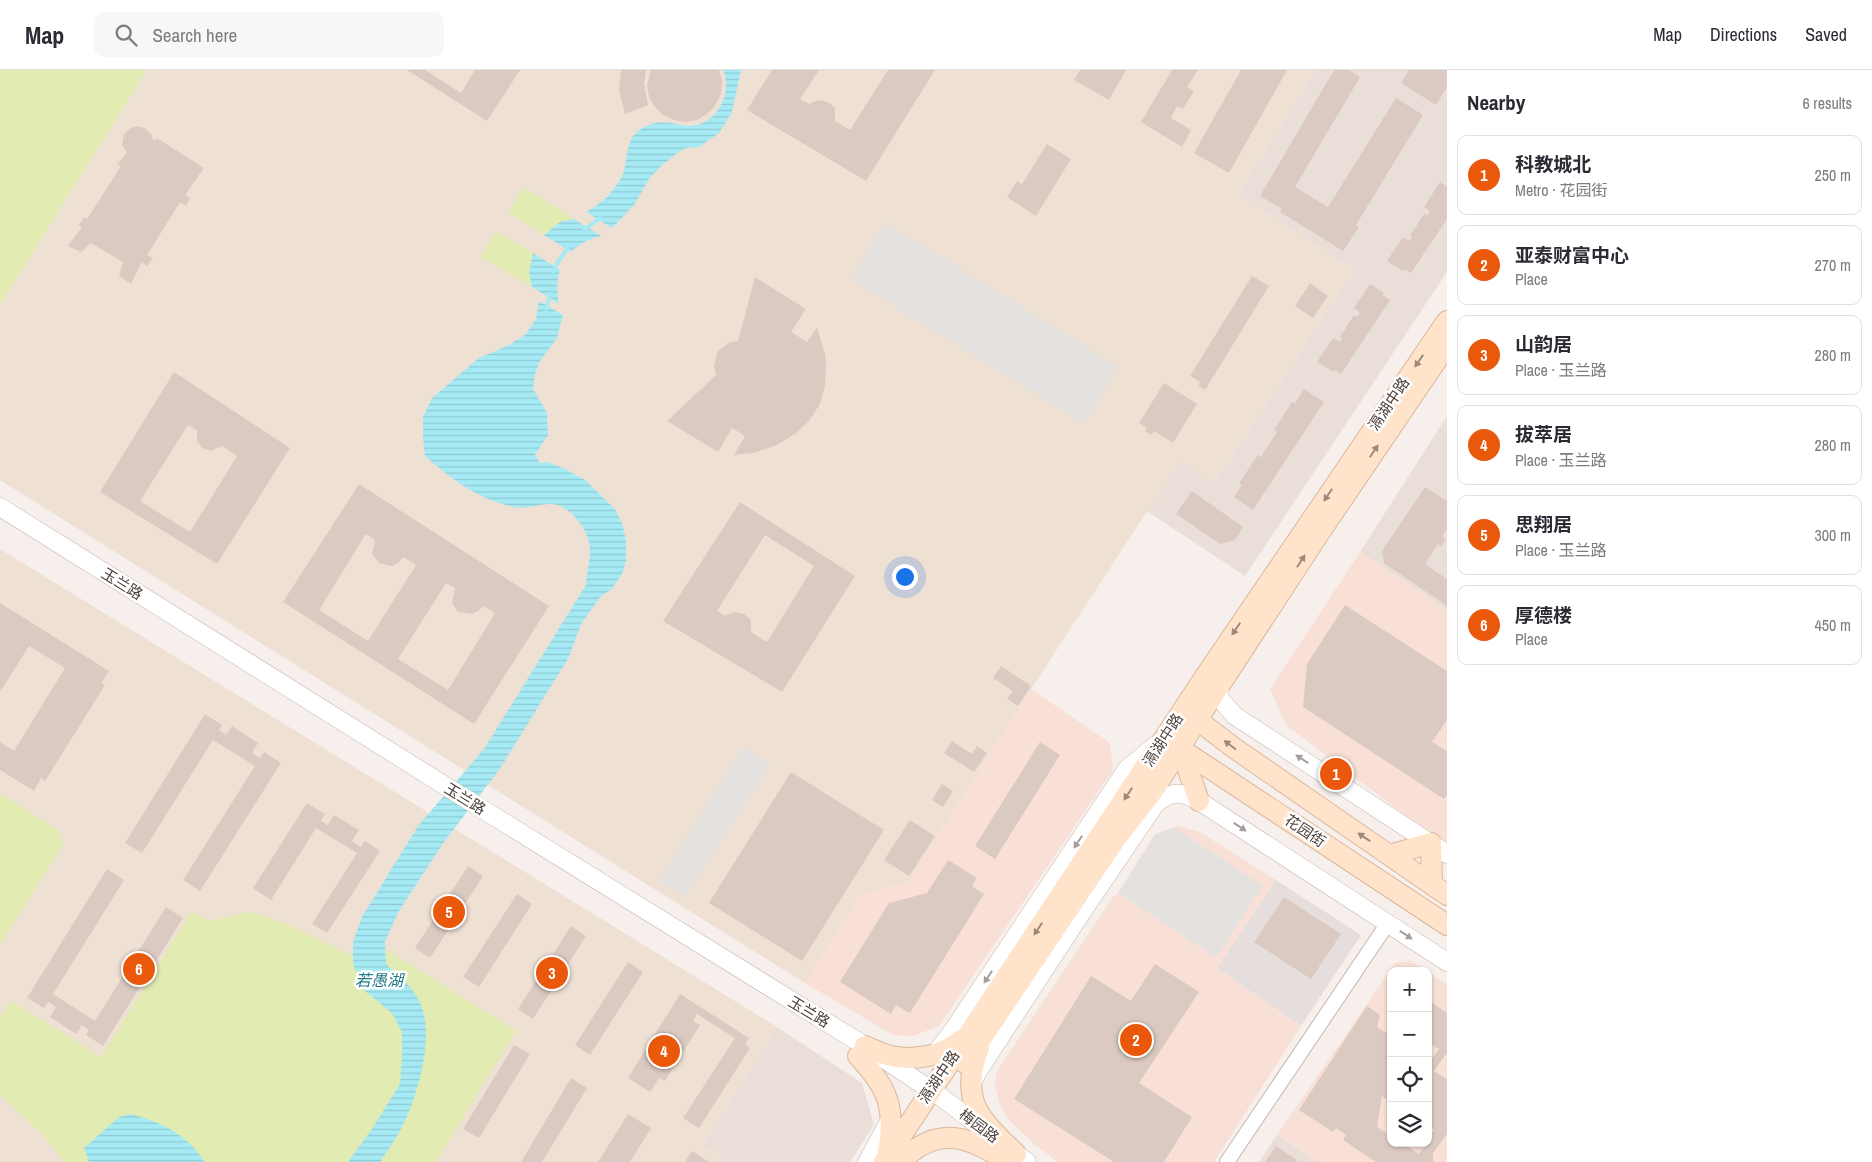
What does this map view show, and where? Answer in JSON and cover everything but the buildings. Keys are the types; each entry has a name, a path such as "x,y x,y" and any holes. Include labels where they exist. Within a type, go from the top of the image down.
{"main road":[{"name":"滆湖中路","path":"892,1161 980,1030 1117,837 1155,788 1172,743 1447,321"},
{"name":"滆湖中路","path":"1190,715 1219,687 1323,527 1447,345"},
{"name":"花园街","path":"1190,715 1234,748 1440,890"},
{"name":"花园街","path":"1172,743 1447,925"},
{"path":"1172,743 1199,801"},
{"path":"1389,855 1439,849 1440,890"},
{"path":"862,1051 903,1058 934,1054 952,1048 965,1037 980,1030"},
{"path":"980,1030 973,1063 973,1101 979,1114 1017,1159"},
{"path":"862,1051 886,1093 890,1120 892,1161 930,1142 943,1138 969,1140 1017,1159"}],"street":[{"name":"玉兰路","path":"0,507 440,789 862,1051 933,1098"},
{"name":"玉兰路","path":"0,521 440,789"},
{"path":"1219,687 1220,699 1235,716 1439,849"},
{"path":"934,1054 952,1032 1127,769 1172,743"},
{"path":"972,1084 978,1071 1077,920 1156,804 1166,796 1180,793 1199,801 1447,962"},
{"path":"1227,1162 1388,923"},
{"name":"梅园路","path":"933,1098 1017,1159"},
{"path":"866,1162 890,1120"},
{"path":"918,1162 930,1142"}],"shaded area":[{"path":"147,70 1316,70 1238,194 1354,270 1214,483 1180,461 1031,689 909,881 860,895 805,983 0,480 0,305"},
{"path":"1316,70 1447,70 1447,272 1245,576 1147,511 1180,460 1215,482 1354,270 1238,194"},
{"path":"886,222 1119,367 1084,424 850,279"},
{"path":"1447,416 1447,610 1360,552"},
{"path":"0,549 777,1027 703,1145 729,1162 0,1162"},
{"path":"1360,552 1447,610 1447,847 1286,725 1270,689"},
{"path":"1031,689 1110,743 1113,770 939,1026 913,1036 893,1035 805,983 860,894 909,881"},
{"path":"744,747 770,764 685,897 658,880"},
{"path":"1178,826 1200,832 1276,880 1217,968 1301,1026 1214,1162 1058,1162 1034,1144 1009,1120 1000,1105 995,1086 997,1071 1113,897 1118,893 1154,835"},
{"path":"1174,827 1263,886 1216,958 1118,893 1156,834"},
{"path":"1276,880 1361,935 1301,1026 1217,968"},
{"path":"1411,961 1420,967 1392,967 1395,963"},
{"path":"1387,975 1387,1147 1432,1147 1432,975 1447,984 1447,1162 1319,1162 1277,1135"},
{"path":"777,1027 862,1083 874,1125 850,1162 729,1162 703,1145"},
{"path":"1277,1135 1319,1162 1259,1162"}],"green space":[{"path":"0,70 147,70 0,305"},
{"path":"524,187 574,219 560,223 544,235 508,212"},
{"path":"496,231 533,253 529,273 532,287 481,257"},
{"path":"0,793 58,830 64,843 0,945"},
{"path":"191,912 211,921 248,912 260,914 287,924 373,966 384,948 516,1031 436,1162 64,1162 43,1135 0,1095 0,1018 11,1001 101,1057"}],"water":[{"path":"723,70 741,70 732,112 719,133 699,147 686,148 677,153 659,168 649,179 634,205 612,228 586,212 603,200 618,183 624,171 630,142 641,129 658,122 693,126 714,115 723,101 725,93 726,85"},
{"path":"574,219 601,236 585,242 571,252 544,235 560,222"},
{"path":"533,253 560,270 557,287 559,304 532,287 529,273"},
{"name":"若愚湖","path":"539,301 563,315 557,338 540,361 535,374 533,389 547,413 548,435 535,455 540,463 547,462 563,468 585,480 615,509 622,523 626,540 626,560 623,572 612,589 601,596 581,624 569,657 499,770 444,842 399,911 385,941 386,964 413,990 424,1015 426,1031 422,1068 418,1087 405,1120 380,1162 348,1162 372,1129 400,1084 402,1057 402,1032 392,1013 365,991 353,964 353,942 362,917 418,826 484,749 586,585 590,555 587,536 578,521 566,509 552,504 519,508 488,499 466,488 425,456 423,417 432,398 479,358 509,345 526,334 536,319"},
{"path":"131,1114 172,1130 190,1144 205,1162 89,1162 84,1148 119,1117"}],"waterway":[{"path":"584,230 600,218"},
{"path":"554,272 556,265 569,246"},
{"path":"546,309 550,294"}],"place":[{"name":"科教城北","path":"1336,774"},
{"name":"思翔居","path":"449,912"},
{"name":"厚德楼","path":"139,969"},
{"name":"山韵居","path":"552,973"},
{"name":"亚泰财富中心","path":"1136,1040"},
{"name":"拔萃居","path":"664,1051"}]}
